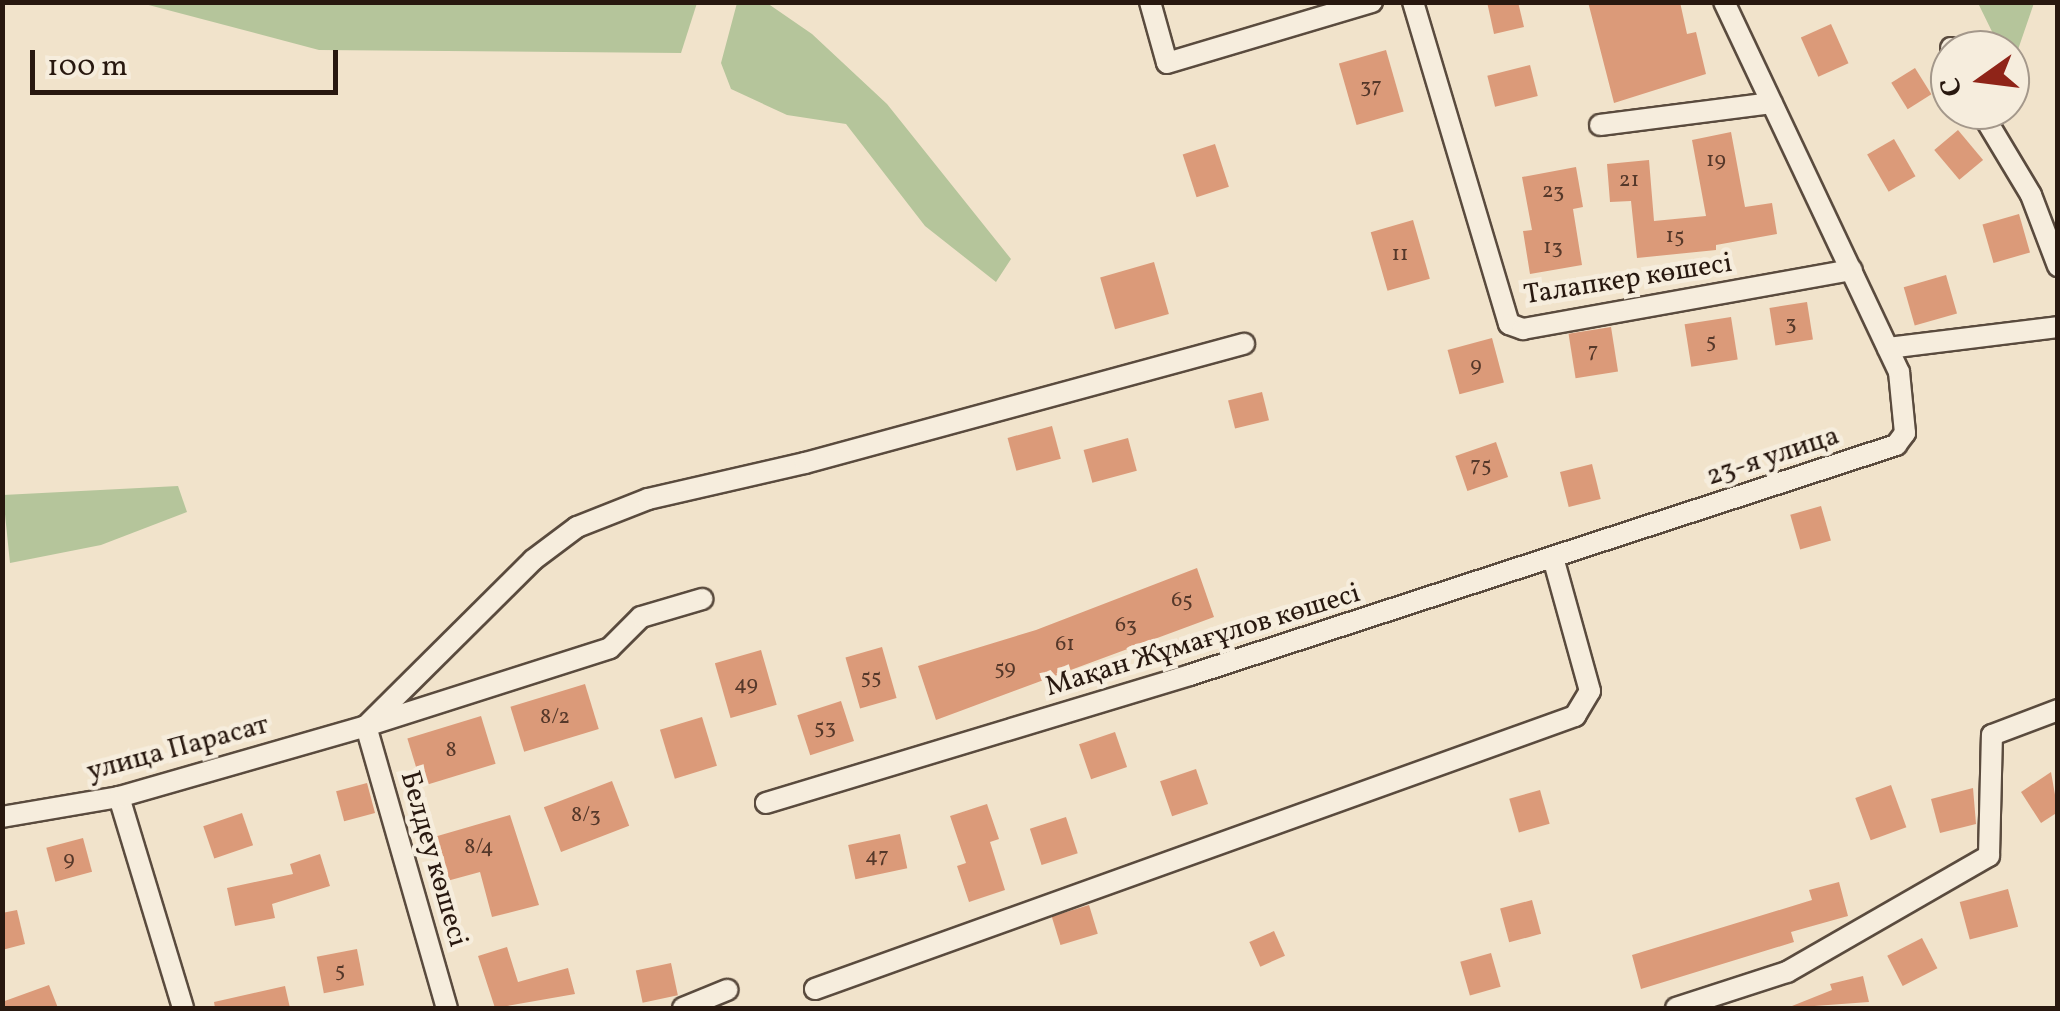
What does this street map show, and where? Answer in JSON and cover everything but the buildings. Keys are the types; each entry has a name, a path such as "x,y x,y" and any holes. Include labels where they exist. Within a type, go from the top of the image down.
{"street":[{"path":"1150,2 1167,63 1314,10 1372,2"},
{"name":"Талапкер көшесі","path":"1412,2 1509,324 1523,329 1852,270"},
{"path":"1724,2 1888,348 2058,327"},
{"path":"1600,125 1772,103"},
{"path":"1992,130 2030,196 2058,266"},
{"path":"366,726 533,560 577,528 648,498 806,464 1244,344"},
{"name":"23-я улица","path":"1654,526 1896,445 1905,433 1899,372 1888,348"},
{"name":"Мақан Жұмағұлов көшесі","path":"766,803 1654,526"},
{"path":"815,989 1575,716 1590,691 1553,558"},
{"name":"улица Парасат","path":"2,817 119,797 366,726 610,648 640,617 702,599"},
{"path":"1676,1008 1786,972 1990,856 1992,735 2058,710"},
{"name":"Белдеу көшесі","path":"366,726 447,1008"},
{"path":"119,797 184,1008"},
{"path":"683,1008 727,990"}],"green space":[{"path":"697,2 681,53 319,50 141,3"},
{"path":"737,3 767,3 812,34 887,104 1011,259 996,282 925,226 846,124 787,115 731,89 721,63"},
{"path":"1978,3 2034,3 2025,30 1991,30"},
{"path":"178,486 187,512 101,545 10,563 3,495"}]}
